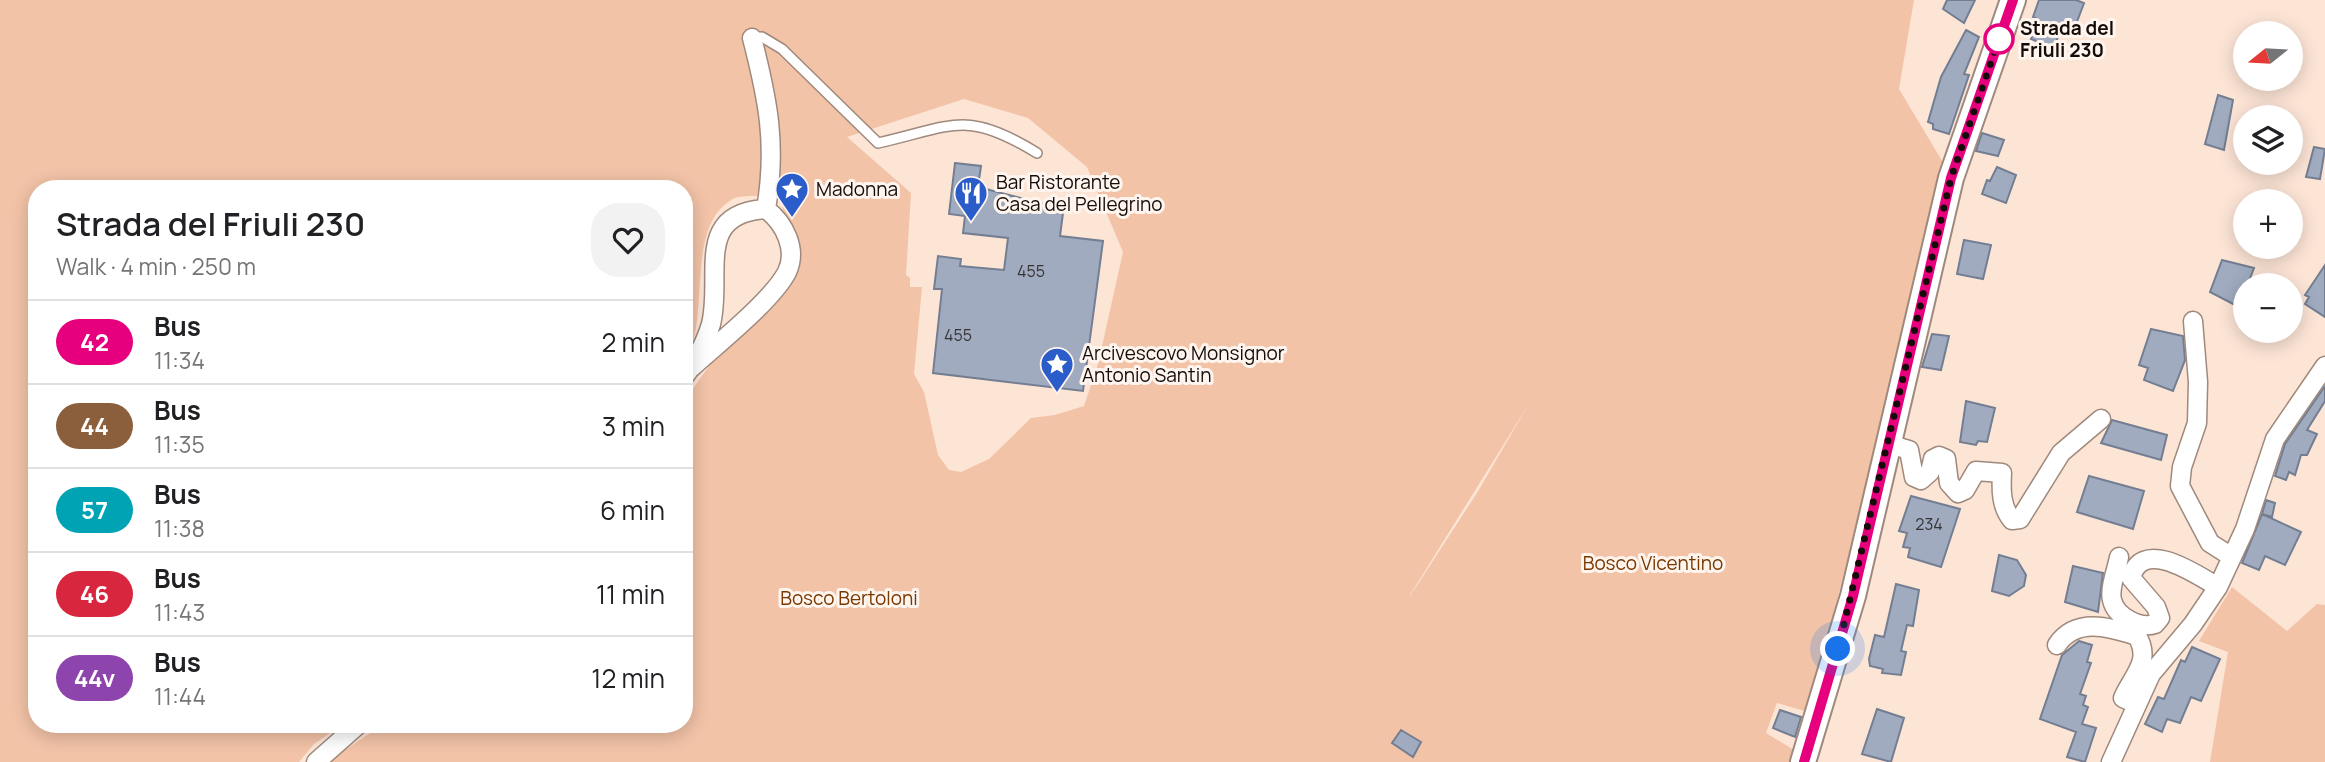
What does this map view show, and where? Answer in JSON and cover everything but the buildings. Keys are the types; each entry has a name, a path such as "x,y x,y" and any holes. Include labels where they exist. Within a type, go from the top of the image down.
{"main road":[{"path":"1804,762 1838,649 1951,178 2013,0"}],"street":[{"path":"752,38 771,118 772,172 766,209"},
{"path":"693,360 711,323 712,268 721,233 729,218 738,213 766,209 779,219 785,230 791,258 787,271 764,300 693,367"},
{"path":"2193,321 2198,382 2197,423 2182,467 2180,486 2210,542 2232,556"},
{"path":"2110,762 2151,674 2193,624 2218,587 2245,530 2275,439 2325,366"},
{"path":"1889,444 1909,450 1914,477 1921,480 1930,472 1933,459 1939,456 1946,459 1949,483 1958,493 1965,490 1976,471 2002,473 2002,499 2005,512 2012,520 2020,519 2061,453 2101,419"},
{"path":"2119,557 2111,598 2115,608 2133,623 2146,627 2155,624 2160,618 2156,607 2131,578 2133,570 2144,561 2161,559 2192,571 2218,587"},
{"path":"2057,645 2065,633 2077,627 2093,626 2137,636 2144,648 2144,662 2123,698 2136,704"},
{"path":"316,762 349,733"}],"lane":[{"path":"752,38 762,37 782,49 878,143 954,123 981,126 1006,135 1037,153"}],"green space":[{"path":"0,0 1914,0 1899,89 1944,164 1869,477 1808,712 1777,703 1766,733 1794,750 1790,762 332,762 339,754 370,733 693,733 693,388 720,351 773,307 800,268 800,244 783,212 780,186 761,186 757,196 735,198 719,211 709,229 703,250 693,341 693,180 28,180 28,733 330,733 314,744 299,762 0,762","holes":["964,99 1028,118 1087,167 1123,252 1098,364 1084,406 1055,415 1031,418 989,459 961,472 949,470 938,455 924,392 914,374 922,287 910,287 910,278 906,275 911,193 847,137","1530,402 1477,493 1410,596"]},
{"path":"2232,587 2287,631 2317,604 2325,605 2325,762 2210,762 2228,652 2199,641"}],"bus line":[{"name":"42","path":"1804,762 1853,596 1951,178 2013,0"}],"place":[{"name":"Strada del Friuli 230","path":"1999,39"},
{"name":"Madonna","path":"792,219"},
{"name":"Bar Ristorante Casa del Pellegrino","path":"971,223"},
{"name":"Arcivescovo Monsignor Antonio Santin","path":"1057,394"}],"route":[{"path":"1838,649 1853,596 1951,178 1999,39"}],"park label":[{"name":"Bosco Vicentino","path":"1653,563"},
{"name":"Bosco Bertoloni","path":"849,598"}]}
